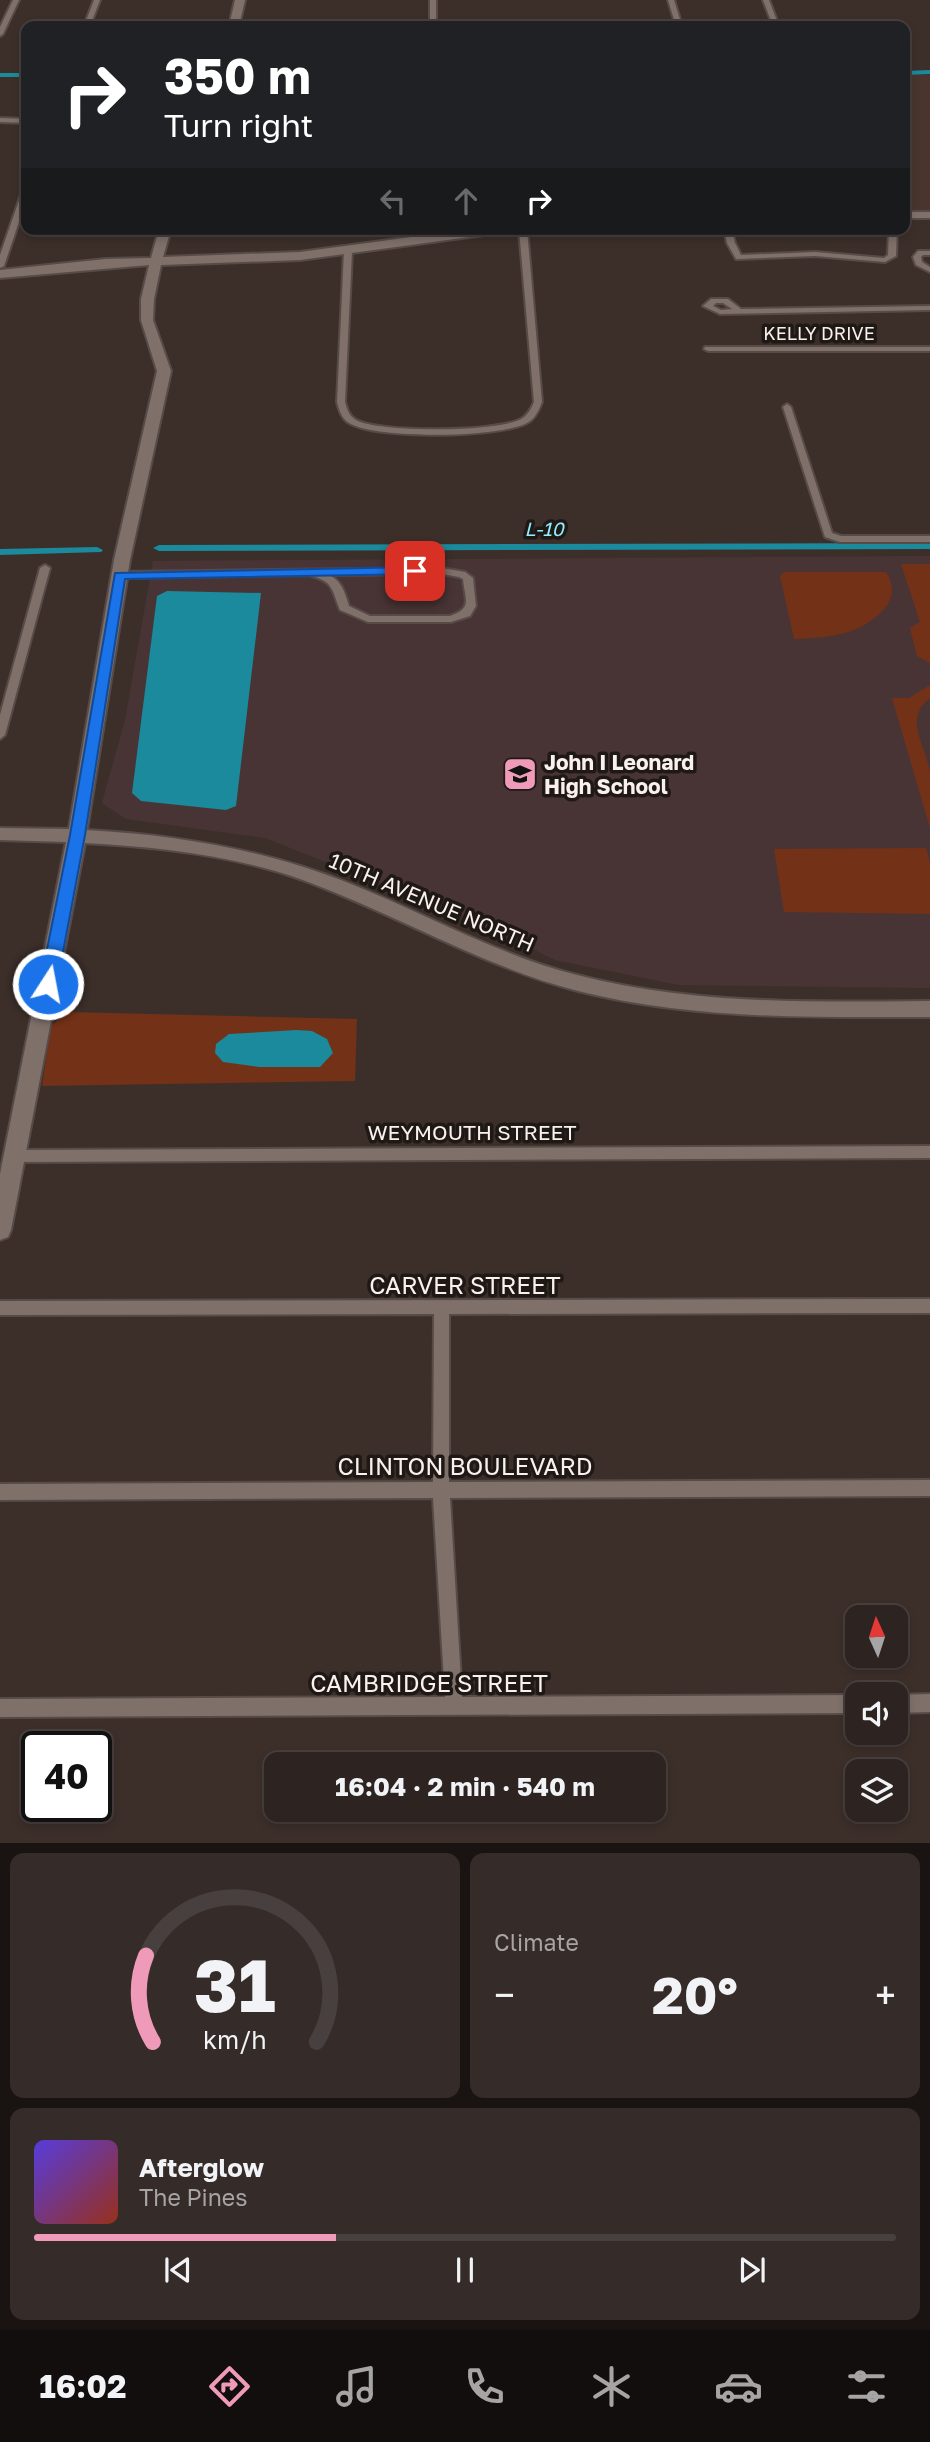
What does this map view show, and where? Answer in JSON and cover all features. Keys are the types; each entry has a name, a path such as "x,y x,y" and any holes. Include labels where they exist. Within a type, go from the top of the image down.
{"street":[{"path":"0,34 16,0"},
{"path":"89,21 97,0"},
{"path":"235,21 240,0"},
{"path":"433,0 433,21"},
{"path":"671,0 677,21"},
{"path":"766,0 774,21"},
{"path":"0,120 21,121"},
{"path":"0,266 21,205"},
{"path":"910,215 930,215"},
{"path":"910,221 930,221"},
{"path":"0,1230 77,835 121,568 164,371 161,352 150,331 146,314 164,235"},
{"path":"0,274 76,265 265,258 348,251 458,235"},
{"path":"348,251 341,402 343,411 352,422 377,428 498,428 522,422 533,414 538,402 524,235"},
{"path":"725,235 739,257 815,254 885,260 892,256 891,235"},
{"path":"729,235 730,240"},
{"path":"925,253 917,257 919,263 930,270"},
{"path":"738,310 930,308"},
{"name":"KELLY DRIVE","path":"708,349 930,348"},
{"path":"788,407 828,535 840,539 930,539"},
{"path":"0,735 45,568"},
{"path":"121,568 462,573 468,578 471,606 466,614 451,619 368,619 344,607 338,585 330,577 309,572"},
{"name":"10TH AVENUE NORTH","path":"0,834 77,835 202,847 275,864 336,886 501,960 616,992 700,1005 779,1009 930,1009"},
{"name":"WEYMOUTH STREET","path":"15,1156 930,1152"},
{"name":"CARVER STREET","path":"0,1308 930,1306"},
{"path":"442,1307 441,1490 454,1706"},
{"name":"CLINTON BOULEVARD","path":"0,1492 930,1489"},
{"path":"908,1704 930,1703"},
{"name":"CAMBRIDGE STREET","path":"0,1708 845,1704"}],"shaded area":[{"path":"910,75 930,75 930,211 910,211"},
{"name":"John I Leonard High School","path":"930,556 930,988 679,985 555,960 476,921 265,838 126,819 102,803 125,720 153,561"},
{"path":"901,564 930,564 930,663 917,656 910,628 920,622"},
{"path":"784,572 886,572 892,586 891,595 888,604 876,617 855,629 832,636 794,639 780,576"},
{"path":"930,685 930,698 922,706 917,724 930,773 930,828 892,698 909,698"},
{"path":"926,848 930,862 930,914 784,912 774,849"},
{"path":"68,1012 357,1019 355,1081 42,1086 51,1026"}],"water":[{"path":"167,591 261,593 236,806 226,810 141,801 132,793 157,596"},
{"path":"312,1031 327,1039 333,1053 320,1067 259,1067 223,1062 215,1053 216,1044 229,1034"}],"waterway":[{"path":"910,73 930,72"},
{"path":"0,75 21,75"},
{"name":"L-10","path":"159,548 930,546"},
{"name":"L-10","path":"0,552 97,550"}],"place":[{"name":"John I Leonard High School","path":"520,774"}],"route":[{"path":"48,984 77,835 120,575 415,571"}]}
